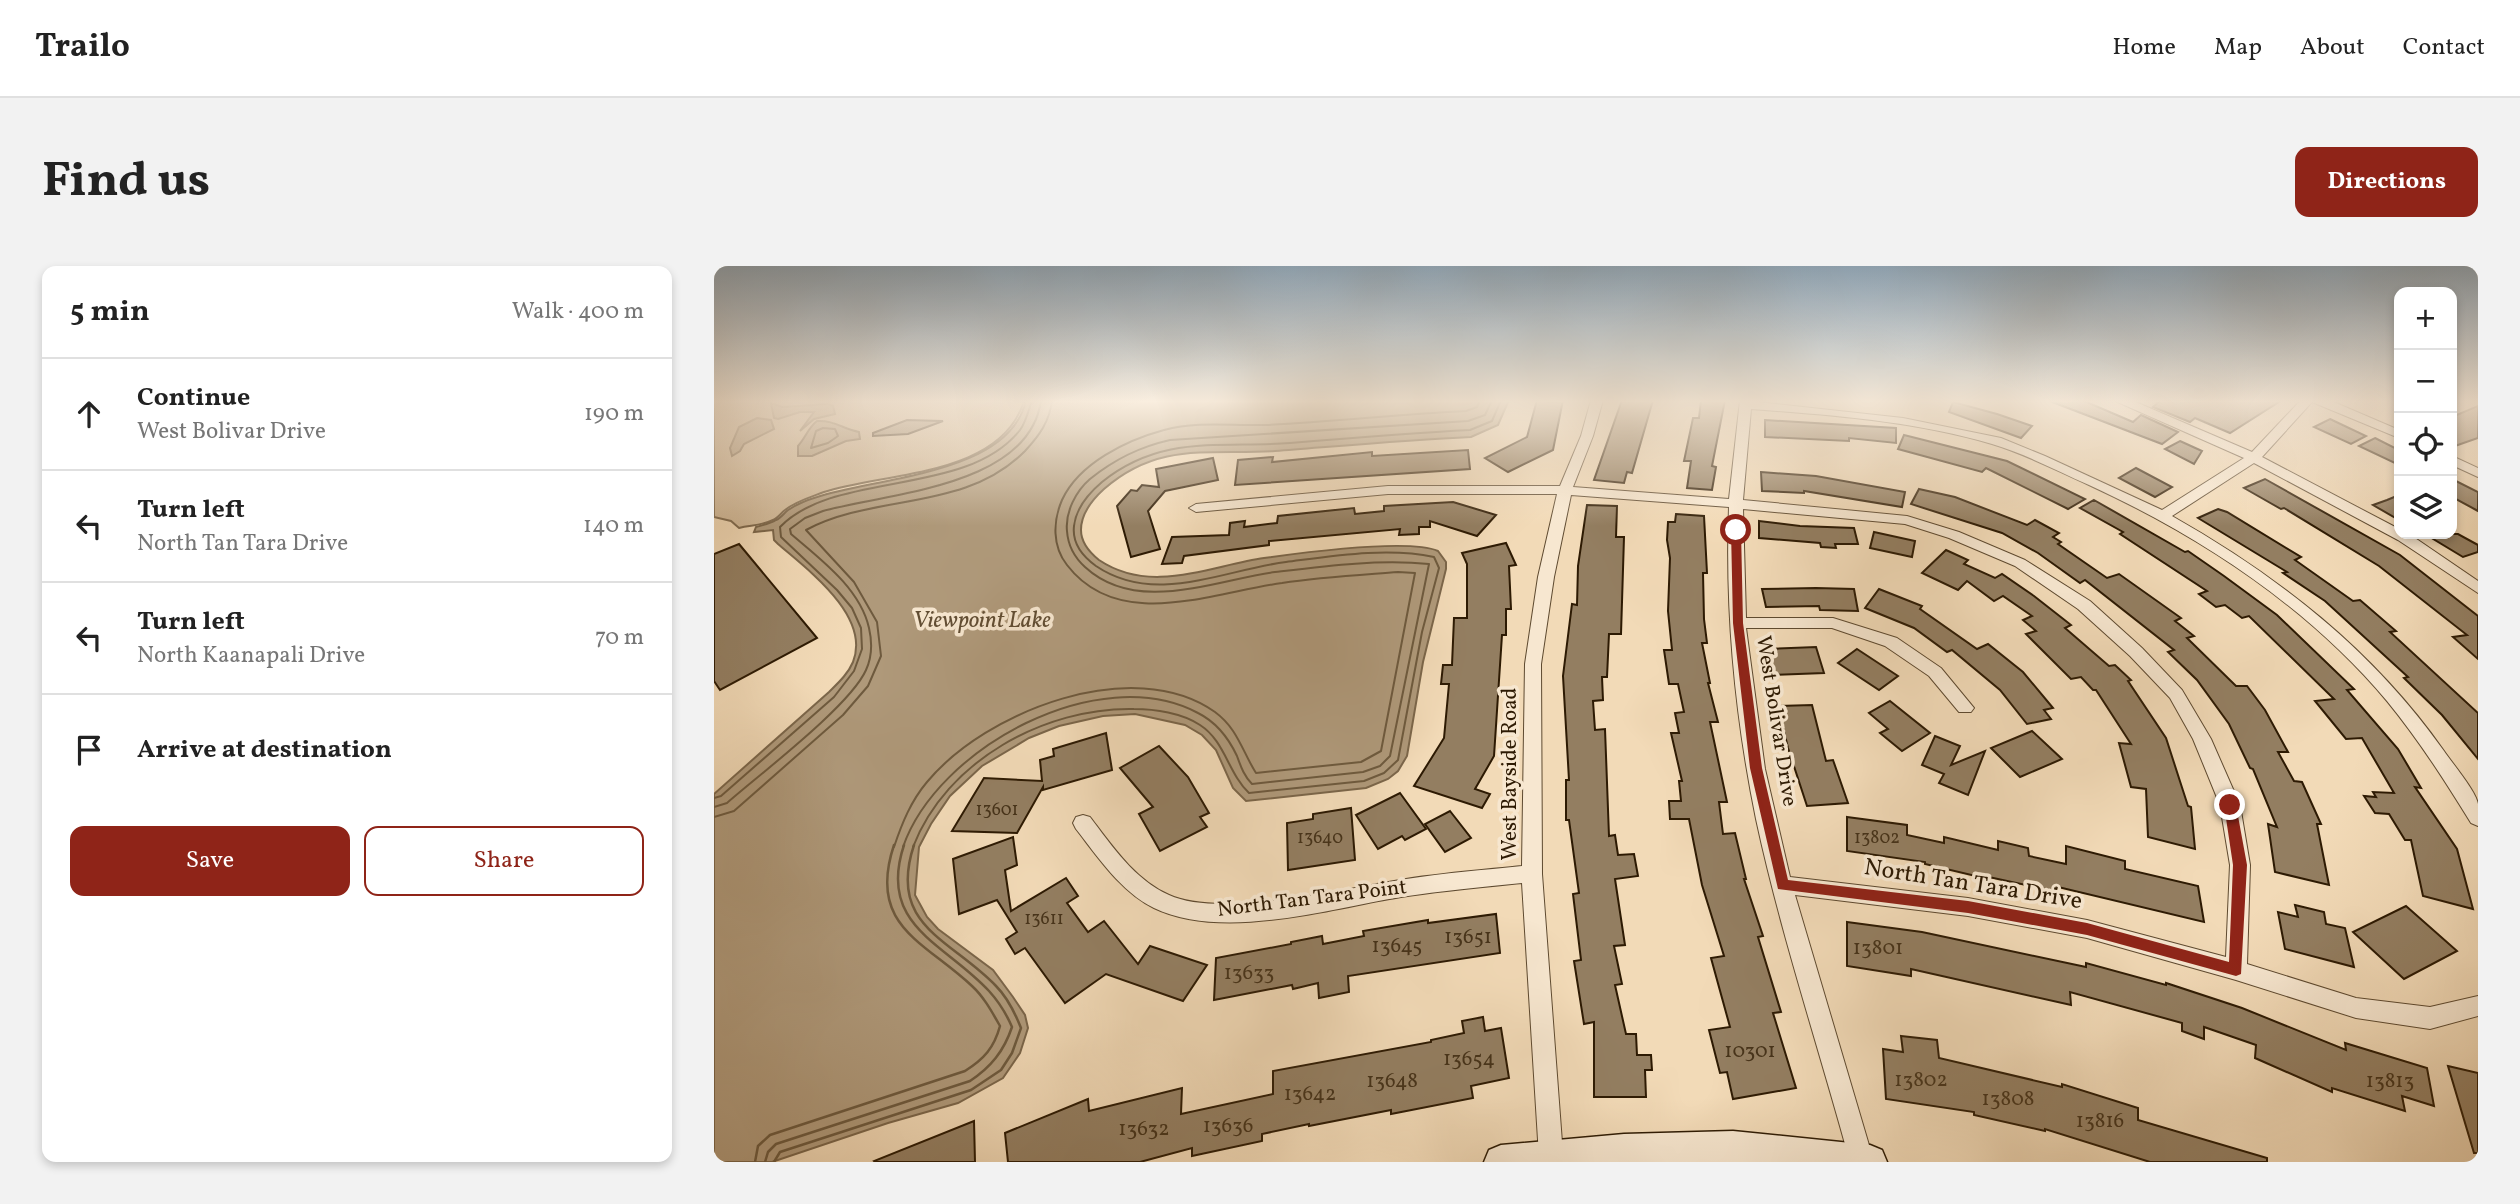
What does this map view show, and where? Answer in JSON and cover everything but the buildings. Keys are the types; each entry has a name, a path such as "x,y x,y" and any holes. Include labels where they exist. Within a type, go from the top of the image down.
{"street":[{"name":"West Bayside Road","path":"1551,1156 1532,874 1533,664 1546,577 1565,490 1582,442"},
{"name":"West Bolivar Drive","path":"1743,442 1737,504 1738,623 1756,768 1783,885 1865,1162"},
{"path":"1998,442 2104,486 2162,516 2270,582 2380,681 2450,774 2478,818"},
{"path":"2213,442 2405,538 2478,588"},
{"path":"2162,516 2252,459 2268,442"},
{"path":"2457,462 2478,458"},
{"path":"2457,462 2478,472"},
{"path":"1196,508 1388,490 1565,490 1908,520 1954,535 2020,563 2084,605 2136,652 2176,694 2202,739 2230,805 2240,865 2236,970"},
{"path":"1738,623 1833,623 1891,642 1935,672 1965,708"},
{"name":"North Tan Tara Point","path":"1083,823 1143,890 1170,905 1203,912 1264,909 1414,886 1532,874"},
{"name":"North Tan Tara Drive","path":"1783,885 1968,907 2087,929 2236,970 2356,1008 2430,1018 2478,1006"},
{"path":"1501,1162 1624,1151 1733,1148 1865,1162"}],"shaded area":[{"path":"714,442 994,442 967,458 938,468 849,485 804,499 769,522 739,528 731,521 714,517"}],"water":[{"path":"733,442 748,442 732,456 730,448"},
{"path":"801,442 844,442 812,456 798,456"},
{"name":"Viewpoint Lake","path":"997,442 1388,442 1275,451 1207,452 1165,457 1145,463 1124,474 1104,489 1085,513 1081,530 1086,547 1099,560 1139,576 1180,575 1264,558 1353,548 1403,546 1438,551 1446,562 1446,569 1423,662 1407,756 1398,771 1388,779 1366,788 1246,801 1233,788 1216,750 1202,735 1185,725 1135,714 1103,716 1059,726 1029,738 982,766 950,796 919,847 915,895 927,917 938,929 993,970 1025,1015 1028,1028 1020,1053 1003,1078 958,1103 888,1123 772,1162 714,1162 714,794 839,682 853,662 856,645 853,628 845,611 820,581 774,540 773,530 754,532 756,527 774,521 802,502 842,490 937,469 968,458"}],"route":[{"path":"1736,530 1738,623 1756,768 1783,885 1968,907 2087,929 2236,970 2240,865 2230,805"}]}
